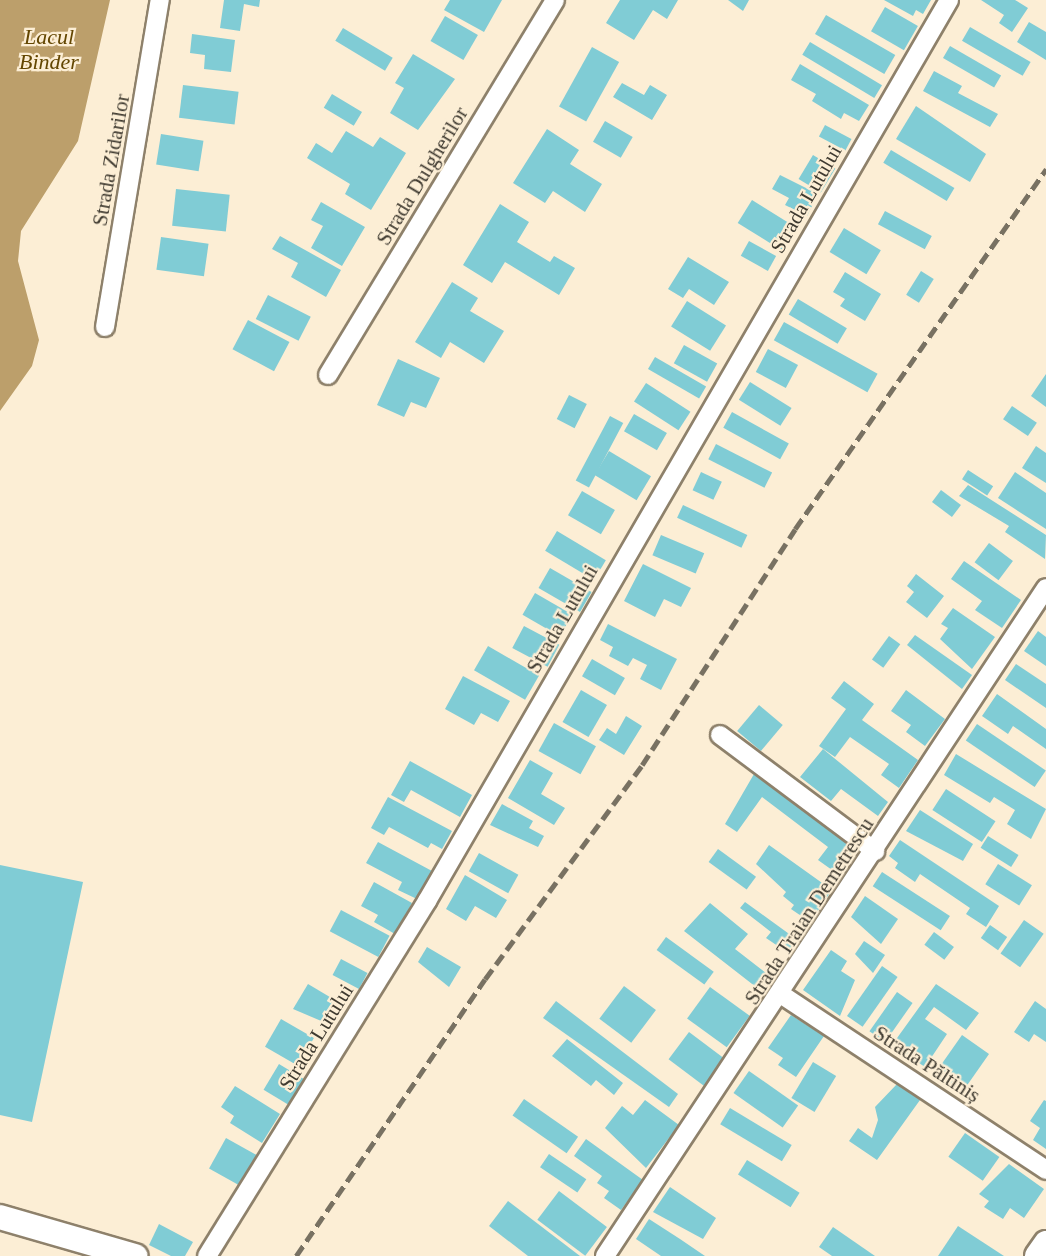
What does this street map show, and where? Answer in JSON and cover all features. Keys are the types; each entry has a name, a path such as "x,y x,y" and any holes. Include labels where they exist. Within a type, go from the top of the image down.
{"street":[{"name":"Strada Zidarilor","path":"105,327 160,0"},
{"name":"Strada Dulgherilor","path":"328,375 555,0"},
{"name":"Strada Lutului","path":"207,1256 427,901 949,0"},
{"name":"Strada Traian Demetrescu","path":"605,1256 782,995 1046,588"},
{"path":"720,735 875,851"},
{"name":"Strada Păltiniș","path":"782,995 1046,1170"},
{"path":"0,1217 135,1256"},
{"path":"1037,1256 1046,1243"}],"water":[{"name":"Lacul Binder","path":"0,0 110,0 78,141 21,231 18,261 39,340 32,366 0,411"}],"building":[{"path":"224,0 260,0 259,7 244,4 240,31 220,28"},
{"path":"450,0 502,0 484,32 444,10"},
{"path":"620,0 678,0 667,19 653,10 634,40 606,23"},
{"path":"728,0 749,0 743,11"},
{"path":"884,0 931,0 923,14 916,10 913,16"},
{"path":"981,0 1015,0 1028,8 1012,32 999,23 1004,15"},
{"path":"885,7 918,26 904,50 871,31"},
{"path":"826,15 895,55 884,74 815,34"},
{"path":"445,16 478,35 463,60 430,41"},
{"path":"1029,22 1046,32 1046,60 1017,42"},
{"path":"970,27 1031,62 1023,76 962,41"},
{"path":"343,28 393,58 385,71 335,41"},
{"path":"192,34 235,40 231,72 204,69 205,55 190,53"},
{"path":"810,42 882,85 874,98 802,55"},
{"path":"950,46 1001,76 994,88 943,58"},
{"path":"592,47 619,62 586,122 559,106"},
{"path":"413,54 455,79 418,130 390,113 404,88 395,83"},
{"path":"800,64 869,105 859,121 844,113 841,119 812,101 816,94 791,80"},
{"path":"934,71 962,86 958,93 998,114 990,127 923,91"},
{"path":"622,83 644,95 650,85 667,95 652,120 613,97"},
{"path":"183,85 239,92 235,125 179,118"},
{"path":"332,94 362,112 354,126 324,108"},
{"path":"916,106 986,154 970,182 896,139"},
{"path":"605,121 633,137 621,158 593,142"},
{"path":"825,125 851,139 845,151 819,136"},
{"path":"547,129 579,150 570,164 602,184 585,212 553,191 545,203 513,183"},
{"path":"346,131 373,147 380,137 406,153 371,210 345,194 350,184 307,158 316,143 332,153"},
{"path":"161,134 203,141 199,171 156,165"},
{"path":"891,150 954,188 947,201 883,163"},
{"path":"813,155 835,168 821,192 799,179"},
{"path":"780,175 818,194 807,216 785,205 789,198 772,189"},
{"path":"176,189 230,195 226,231 172,226"},
{"path":"752,200 796,228 782,250 738,223"},
{"path":"321,202 365,227 342,266 311,248 323,226 311,220"},
{"path":"500,204 529,222 517,242 550,262 554,256 575,268 559,295 505,262 492,283 463,265"},
{"path":"885,211 932,236 925,249 878,224"},
{"path":"844,228 881,250 866,274 830,252"},
{"path":"280,236 341,270 326,297 291,277 298,263 272,249"},
{"path":"161,237 209,244 204,276 156,270"},
{"path":"749,241 776,256 768,271 741,256"},
{"path":"688,257 729,282 714,305 689,289 683,298 668,289"},
{"path":"921,271 934,279 919,303 906,295"},
{"path":"845,272 881,294 865,321 840,306 845,299 833,292"},
{"path":"452,282 478,298 470,311 504,331 484,363 450,342 441,358 415,342"},
{"path":"268,295 311,317 299,341 256,319"},
{"path":"798,299 847,328 838,344 789,314"},
{"path":"687,301 726,325 710,351 671,326"},
{"path":"248,320 289,342 274,371 233,349"},
{"path":"784,322 878,374 867,392 774,340"},
{"path":"684,345 717,363 707,382 674,363"},
{"path":"768,349 798,365 786,388 756,372"},
{"path":"655,357 706,386 699,399 648,369"},
{"path":"398,359 440,378 426,408 411,402 404,417 377,405"},
{"path":"1046,374 1046,407 1031,396"},
{"path":"750,382 792,408 780,426 739,400"},
{"path":"646,383 690,412 678,430 634,401"},
{"path":"569,395 587,404 575,428 557,419"},
{"path":"1012,406 1037,423 1028,436 1003,419"},
{"path":"732,412 789,444 780,459 723,428"},
{"path":"634,414 667,433 657,450 624,431"},
{"path":"610,416 623,423 589,487 576,480"},
{"path":"716,444 772,473 764,488 708,459"},
{"path":"1036,446 1046,453 1046,483 1022,468"},
{"path":"609,451 651,476 637,500 595,475"},
{"path":"968,470 993,486 987,496 962,479"},
{"path":"701,472 722,482 713,500 693,490"},
{"path":"1015,472 1046,493 1046,529 998,498"},
{"path":"968,485 1046,535 1045,559 1005,532 1009,526 959,496"},
{"path":"941,490 961,505 952,517 932,502"},
{"path":"582,491 615,510 601,534 568,515"},
{"path":"683,505 747,535 741,548 677,518"},
{"path":"557,531 606,560 594,580 545,551"},
{"path":"661,535 704,553 696,574 652,555"},
{"path":"989,543 1013,561 999,580 975,562"},
{"path":"964,561 1021,600 1002,628 975,610 982,601 951,579"},
{"path":"643,564 691,588 681,607 664,599 655,617 624,601"},
{"path":"550,568 592,592 580,612 538,588"},
{"path":"916,574 944,596 927,618 906,602 914,592 907,586"},
{"path":"535,593 572,614 560,636 522,615"},
{"path":"953,608 995,637 972,669 940,639 948,628 941,624"},
{"path":"608,624 677,659 661,690 640,679 647,665 633,658 628,666 609,656 613,647 600,640"},
{"path":"524,626 559,645 548,667 512,648"},
{"path":"1038,631 1046,637 1046,666 1024,651"},
{"path":"915,635 972,675 962,689 907,645"},
{"path":"889,636 900,644 883,668 872,659"},
{"path":"488,646 539,676 525,700 474,670"},
{"path":"592,659 625,678 615,695 582,676"},
{"path":"1016,664 1046,684 1046,708 1005,680"},
{"path":"463,676 510,701 498,722 481,713 474,725 445,709"},
{"path":"844,681 874,704 862,720 918,760 899,788 881,775 889,764 850,737 835,757 819,746 846,709 831,698"},
{"path":"581,690 607,705 588,737 562,722"},
{"path":"906,690 945,719 925,746 906,732 911,725 891,711"},
{"path":"997,694 1046,729 1046,749 1013,726 1008,734 982,716"},
{"path":"759,705 783,725 761,751 737,731"},
{"path":"626,716 642,726 624,755 599,740 607,728 616,734"},
{"path":"554,723 596,746 580,774 538,751"},
{"path":"977,724 1046,770 1035,787 966,741"},
{"path":"823,749 888,802 878,816 841,789 831,801 800,777"},
{"path":"956,754 1046,809 1031,839 1007,824 1015,810 994,797 990,803 944,775"},
{"path":"530,760 553,773 541,794 565,808 554,825 508,798"},
{"path":"410,761 472,795 460,817 411,790 404,802 391,795"},
{"path":"754,774 861,845 839,875 818,860 828,847 762,797 737,832 725,824"},
{"path":"946,789 995,821 982,842 932,810"},
{"path":"388,797 452,831 442,849 431,843 428,848 389,827 384,835 371,828"},
{"path":"502,804 533,821 529,828 544,836 538,847 490,825"},
{"path":"920,810 973,844 963,861 906,831"},
{"path":"988,836 1019,855 1011,867 981,848"},
{"path":"900,840 999,906 986,927 966,914 970,908 920,874 915,882 895,868 898,863 889,856"},
{"path":"378,842 432,871 417,899 398,890 402,882 366,863"},
{"path":"769,845 832,890 810,922 791,909 794,905 783,896 786,892 756,864"},
{"path":"718,849 756,877 747,890 709,862"},
{"path":"479,853 518,875 508,893 469,871"},
{"path":"998,864 1032,885 1019,906 985,884"},
{"path":"0,865 83,882 32,1122 0,1115"},
{"path":"882,872 950,916 941,930 873,886"},
{"path":"465,875 507,900 496,918 475,906 466,921 446,909"},
{"path":"374,882 412,903 395,934 374,922 378,915 361,906"},
{"path":"865,896 898,919 881,944 851,917"},
{"path":"745,902 803,944 794,957 766,938 771,932 740,908"},
{"path":"710,903 748,934 735,949 775,980 765,994 684,931"},
{"path":"341,910 390,936 378,957 330,931"},
{"path":"1024,920 1044,934 1020,967 1000,954"},
{"path":"990,925 1007,937 998,950 981,938"},
{"path":"934,932 954,947 944,960 924,945"},
{"path":"666,937 714,972 704,985 657,950"},
{"path":"864,941 885,955 873,973 855,954"},
{"path":"427,947 461,967 449,987 418,962"},
{"path":"831,950 847,961 841,971 855,980 840,1016 803,990"},
{"path":"341,959 367,973 359,989 333,975"},
{"path":"882,966 898,977 863,1027 847,1016"},
{"path":"308,984 345,1006 333,1026 293,1009"},
{"path":"936,984 979,1013 966,1030 934,1007 925,1019 947,1034 925,1067 892,1045"},
{"path":"624,986 656,1010 631,1043 599,1019"},
{"path":"710,987 750,1016 727,1047 687,1019"},
{"path":"897,992 913,1003 885,1042 869,1031"},
{"path":"556,1001 678,1094 669,1107 543,1018"},
{"path":"1035,1001 1046,1009 1046,1042 1034,1034 1029,1042 1014,1032"},
{"path":"791,1015 824,1036 796,1077 778,1065 783,1058 768,1048"},
{"path":"281,1019 314,1038 298,1066 265,1047"},
{"path":"689,1032 725,1059 704,1086 669,1059"},
{"path":"962,1035 989,1054 962,1093 934,1074"},
{"path":"567,1039 623,1083 614,1095 596,1080 591,1086 552,1056"},
{"path":"813,1062 836,1076 815,1112 791,1098"},
{"path":"279,1064 304,1079 288,1105 264,1090"},
{"path":"749,1071 798,1105 783,1128 734,1093"},
{"path":"897,1084 920,1100 877,1160 849,1141 858,1128 872,1138 878,1120 875,1107"},
{"path":"235,1086 280,1114 262,1143 230,1123 234,1116 221,1107"},
{"path":"524,1099 578,1137 567,1153 513,1115"},
{"path":"645,1100 679,1125 646,1168 605,1128 622,1106 633,1115"},
{"path":"1044,1100 1046,1101 1046,1149 1033,1140 1040,1128 1030,1121"},
{"path":"730,1108 792,1145 782,1161 720,1124"},
{"path":"965,1133 999,1157 983,1181 948,1157"},
{"path":"226,1138 260,1157 243,1188 209,1169"},
{"path":"586,1139 643,1180 621,1210 604,1198 609,1191 597,1183 602,1176 574,1156"},
{"path":"549,1154 586,1179 577,1192 540,1167"},
{"path":"747,1160 800,1193 791,1207 738,1174"},
{"path":"1009,1164 1044,1189 1024,1218 1010,1208 1003,1219 984,1207 989,1201 979,1194"},
{"path":"670,1187 716,1218 703,1239 653,1212"},
{"path":"559,1191 607,1227 585,1256 537,1220"},
{"path":"508,1201 580,1256 528,1256 489,1226"},
{"path":"649,1219 705,1256 661,1256 636,1239"},
{"path":"159,1224 193,1242 185,1256 171,1256 149,1245"},
{"path":"958,1226 1004,1256 938,1256"},
{"path":"833,1227 875,1256 832,1256 819,1247"}],"railway":[{"path":"296,1256 485,979 642,765 795,529 1046,169"}]}
